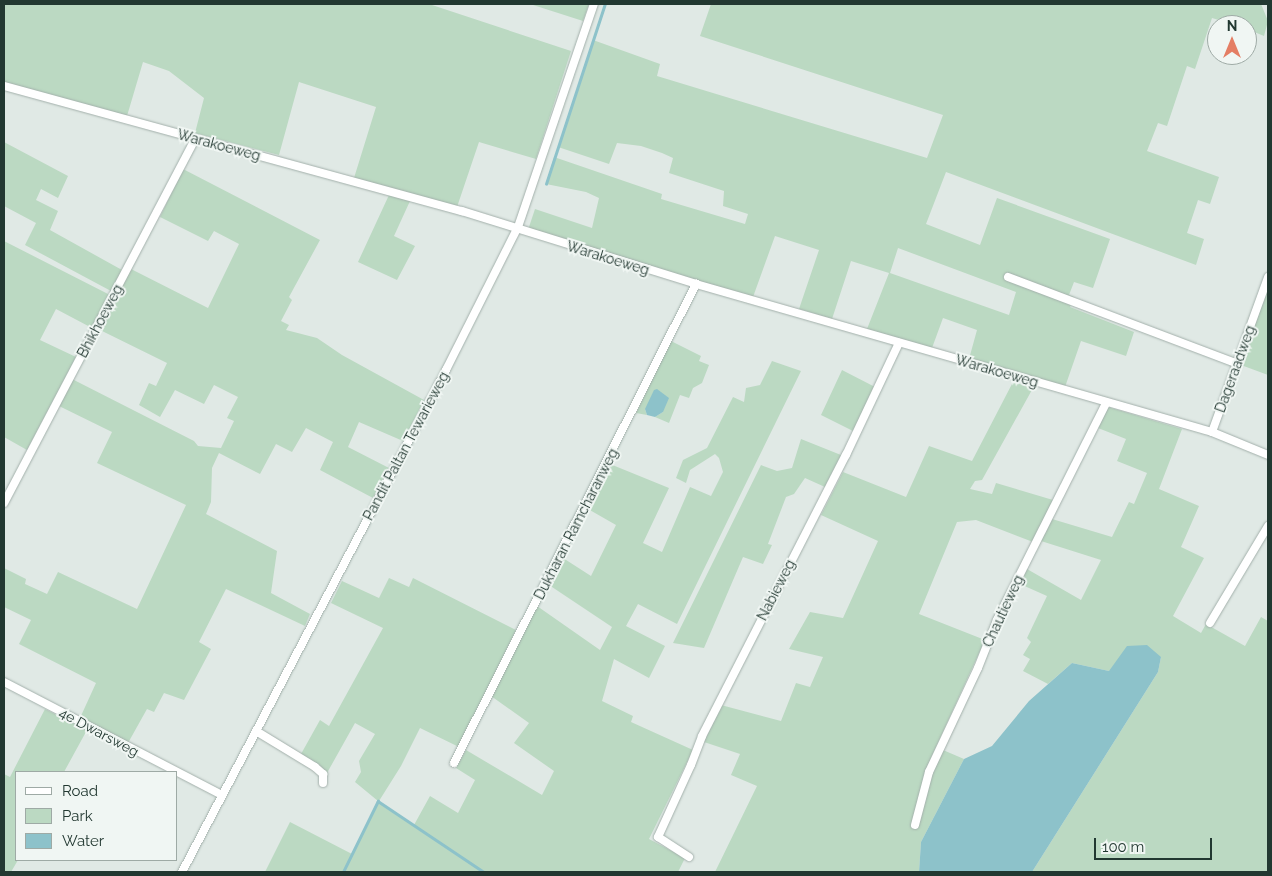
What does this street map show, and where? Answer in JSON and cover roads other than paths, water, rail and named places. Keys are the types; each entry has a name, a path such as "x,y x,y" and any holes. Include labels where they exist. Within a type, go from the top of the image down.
{"street":[{"name":"Pandit Paltan Tewarieweg","path":"182,872 446,370 518,227 594,4"},
{"name":"Warakoeweg","path":"4,86 518,227 526,232 696,284 1212,432 1268,454"},
{"name":"Bhikhoeweg","path":"4,503 195,139"},
{"path":"1008,277 1238,364"},
{"name":"Dageraadweg","path":"1212,432 1268,277"},
{"name":"Dukharan Ramcharanweg","path":"454,763 696,284"},
{"name":"Nabieweg","path":"689,857 658,838 692,765 702,736 846,455 899,343"},
{"name":"Chautieweg","path":"915,826 929,772 978,668 997,620 1106,403"},
{"path":"1210,623 1268,526"},
{"name":"4e Dwarsweg","path":"4,682 176,771"},
{"path":"256,731 316,767 323,774 323,783"},
{"name":"4e Dwarsweg","path":"178,772 222,795"}],"water":[{"path":"657,389 669,398 663,412 655,417 647,415 645,409 654,390"},
{"path":"1147,645 1161,657 1158,672 1032,872 919,872 921,842 964,759 992,746 1029,701 1072,663 1109,671 1127,646"}],"waterway":[{"path":"546,184 605,4"},
{"path":"343,872 378,801 484,872"}]}
